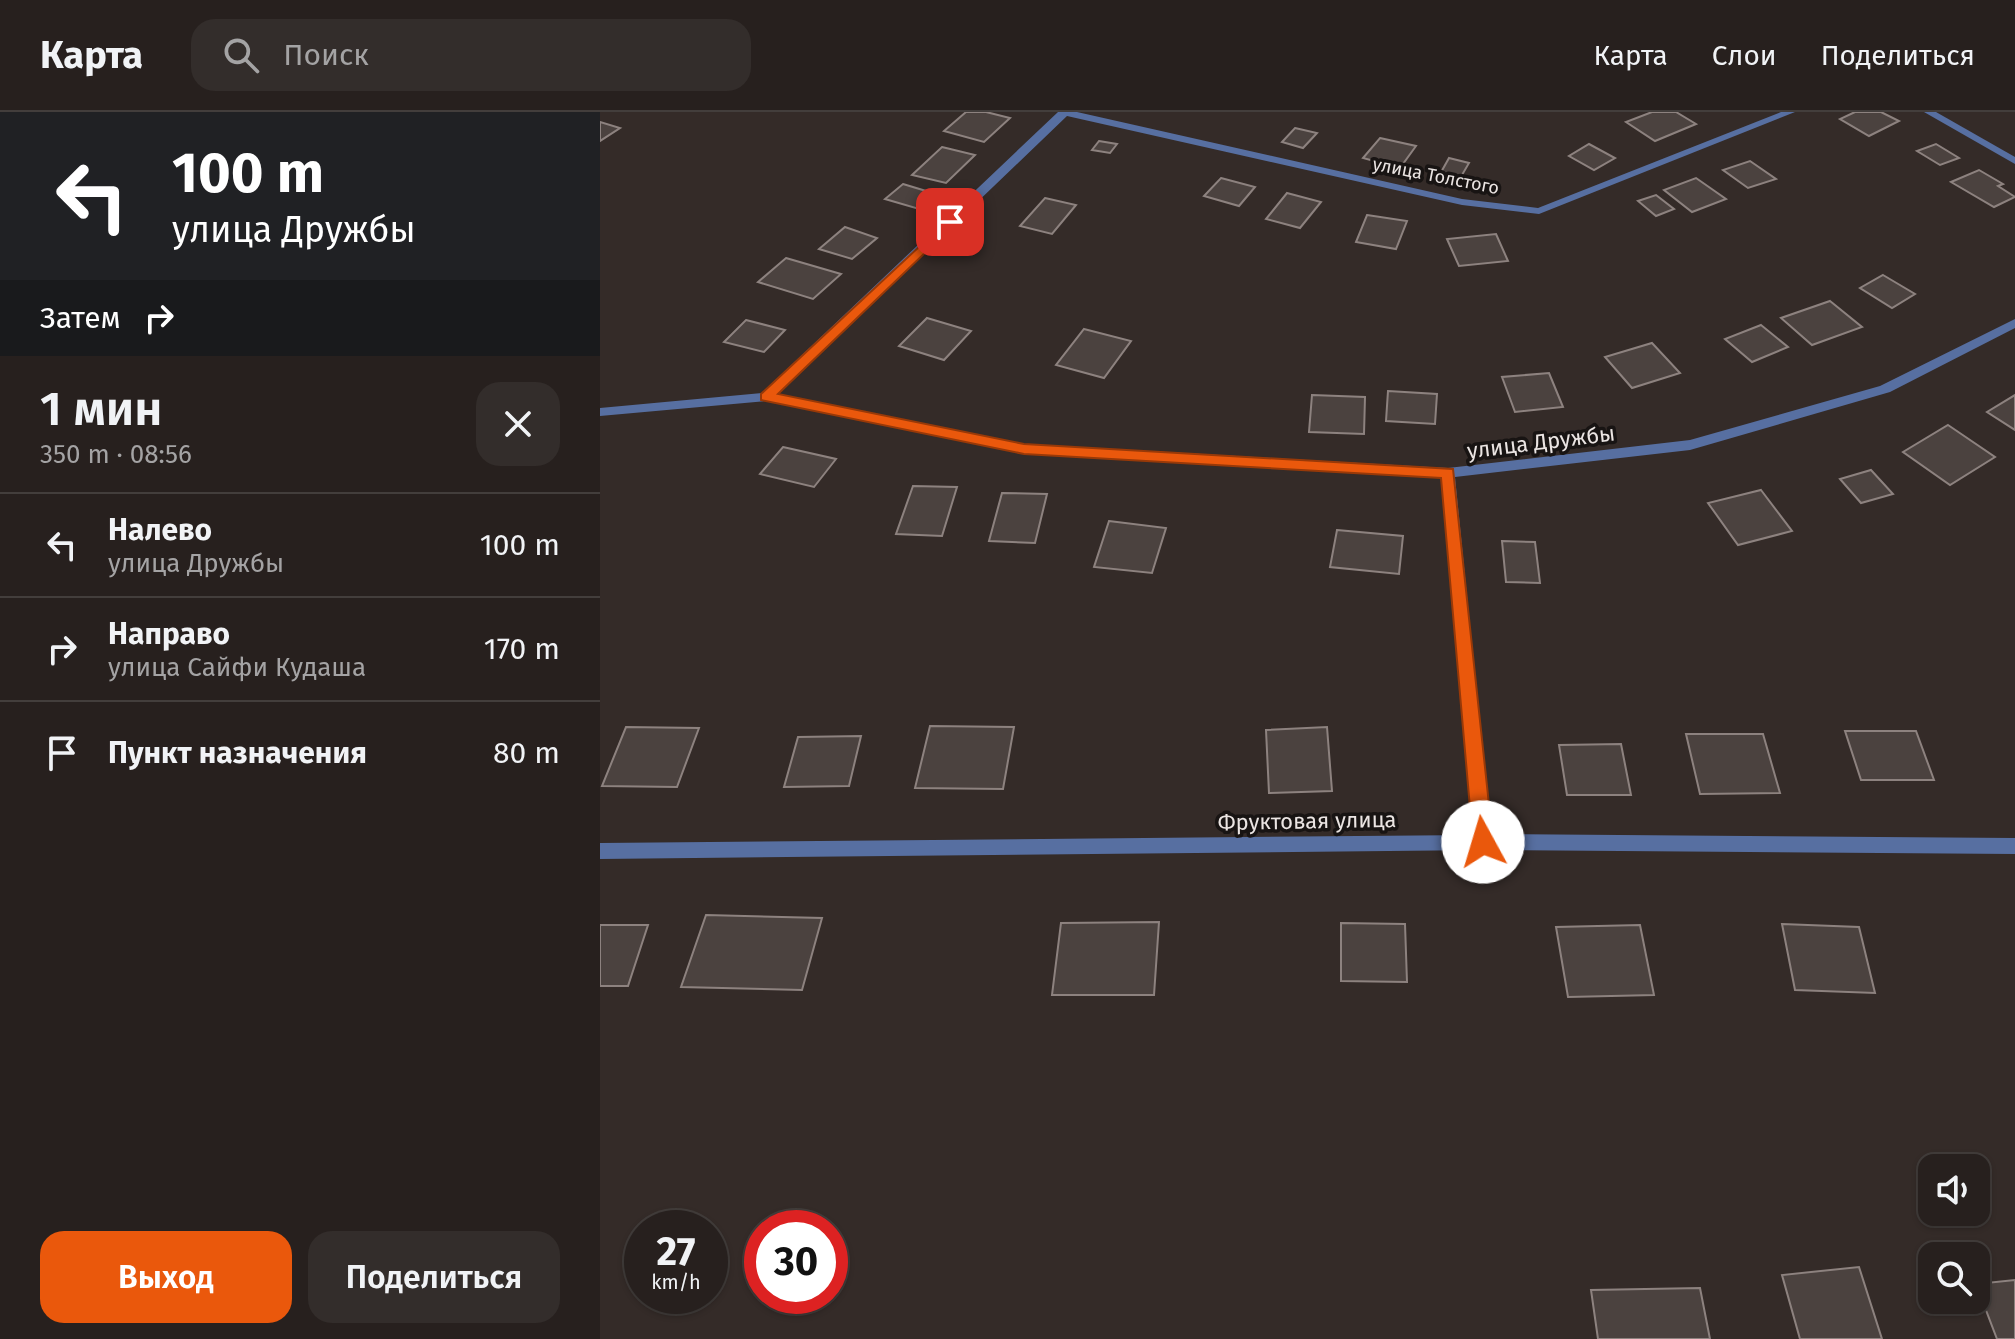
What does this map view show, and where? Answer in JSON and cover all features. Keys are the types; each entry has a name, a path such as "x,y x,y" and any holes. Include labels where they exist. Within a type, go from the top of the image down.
{"street":[{"name":"улица Толстого","path":"1064,112 1462,202 1539,211 1790,112"},
{"path":"766,397 1064,112"},
{"path":"1929,112 2015,161"},
{"name":"улица Дружбы","path":"600,412 766,397 1024,449 1448,473 1690,445 1885,389 2015,323"},
{"path":"1448,473 1483,842"},
{"name":"Фруктовая улица","path":"600,851 1483,842 2015,846"}],"building":[{"path":"966,112 986,112 1010,118 984,142 944,131"},
{"path":"1652,112 1676,112 1696,124 1655,141 1626,122"},
{"path":"1855,112 1881,112 1899,121 1869,136 1840,119"},
{"path":"600,122 620,128 600,141"},
{"path":"1295,128 1317,133 1303,148 1282,142"},
{"path":"1380,138 1416,146 1400,168 1363,158"},
{"path":"1099,141 1117,144 1110,153 1092,150"},
{"path":"1589,144 1615,158 1594,170 1569,156"},
{"path":"1936,144 1959,158 1940,165 1917,151"},
{"path":"942,147 975,155 946,183 912,175"},
{"path":"1449,158 1469,163 1455,187 1435,183"},
{"path":"1750,161 1776,179 1748,188 1723,170"},
{"path":"1979,170 2003,184 1998,186 2015,197 1994,207 1951,182"},
{"path":"1221,178 1255,187 1239,206 1204,196"},
{"path":"1696,178 1726,199 1692,212 1664,190"},
{"path":"903,184 936,194 919,209 885,199"},
{"path":"1287,193 1321,202 1300,228 1266,219"},
{"path":"1656,195 1674,209 1656,216 1638,201"},
{"path":"1045,198 1076,205 1052,234 1020,226"},
{"path":"1367,215 1407,221 1396,249 1356,242"},
{"path":"845,227 877,238 852,259 819,249"},
{"path":"1496,234 1508,261 1459,266 1447,239"},
{"path":"786,258 841,274 813,299 758,282"},
{"path":"1883,275 1915,294 1892,308 1860,288"},
{"path":"1830,301 1862,327 1812,345 1781,318"},
{"path":"927,318 971,331 944,360 899,346"},
{"path":"746,320 785,330 764,352 724,342"},
{"path":"1761,325 1788,347 1752,362 1725,339"},
{"path":"1084,329 1131,341 1104,378 1056,365"},
{"path":"1652,343 1680,373 1632,388 1605,357"},
{"path":"1549,373 1563,407 1515,412 1502,377"},
{"path":"1388,391 1437,394 1435,424 1386,421"},
{"path":"1312,395 1365,397 1364,434 1309,432"},
{"path":"2015,395 2015,430 1987,412"},
{"path":"1948,425 1995,457 1950,485 1903,452"},
{"path":"783,447 836,459 814,487 760,474"},
{"path":"1871,470 1893,494 1861,503 1840,479"},
{"path":"913,486 957,487 942,536 896,534"},
{"path":"1761,490 1792,531 1738,545 1708,503"},
{"path":"1002,493 1047,494 1035,543 989,541"},
{"path":"1109,521 1166,528 1152,573 1094,567"},
{"path":"1337,530 1403,536 1399,574 1330,567"},
{"path":"1502,541 1535,542 1540,583 1506,582"},
{"path":"930,726 1014,727 1003,789 915,788"},
{"path":"626,727 699,728 677,787 602,786"},
{"path":"1327,727 1332,791 1269,793 1266,730"},
{"path":"1845,731 1916,731 1934,780 1861,780"},
{"path":"1686,734 1763,734 1780,793 1700,794"},
{"path":"861,736 849,786 784,787 798,737"},
{"path":"1621,744 1631,795 1567,795 1559,745"},
{"path":"706,915 822,918 802,990 681,987"},
{"path":"1159,922 1154,995 1052,995 1061,923"},
{"path":"1341,923 1405,924 1407,982 1341,981"},
{"path":"1782,924 1859,927 1875,993 1795,990"},
{"path":"600,925 648,925 628,986 600,986"},
{"path":"1640,925 1654,995 1568,997 1556,927"},
{"path":"1859,1267 1882,1339 1800,1339 1782,1275"},
{"path":"2015,1280 2015,1339 1997,1339 1987,1314 1990,1314 1990,1283"},
{"path":"1700,1288 1710,1339 1598,1339 1591,1290"}],"route":[{"path":"950,222 766,397 1024,449 1448,473 1483,842"}]}
